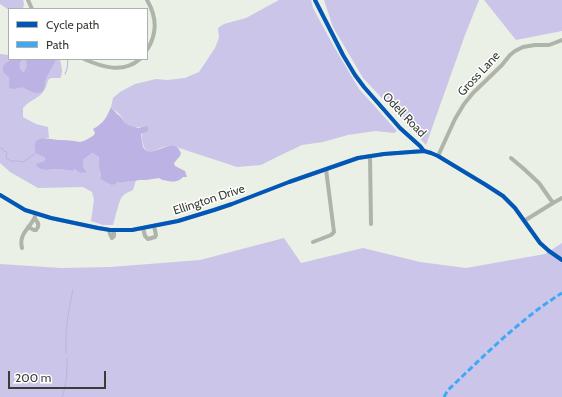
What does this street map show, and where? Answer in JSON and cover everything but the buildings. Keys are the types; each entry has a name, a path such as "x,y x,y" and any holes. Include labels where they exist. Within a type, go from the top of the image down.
{"street":[{"path":"147,0 154,17 155,28 153,39 148,48"},
{"name":"Odell Road","path":"315,0 340,49 356,75 364,87 400,128 424,151 438,156 503,196 515,208 534,236 562,260"},
{"name":"Gross Lane","path":"438,156 455,119 464,104 510,55 523,47 549,45 562,40"},
{"path":"87,60 103,66 117,68 132,65 139,60"},
{"name":"Ellington Drive","path":"0,195 35,216 109,230 132,230 178,221 232,204 358,158 424,151"},
{"path":"370,156 371,224"},
{"path":"511,158 539,183 553,203"},
{"path":"313,242 331,235 334,232 326,169"},
{"path":"524,221 562,198"},
{"path":"28,227 34,230 37,229 38,224 35,216"},
{"path":"22,248 22,237 35,216"},
{"path":"143,228 148,239 153,238 156,235 154,226"},
{"path":"109,230 112,238 114,236 114,230"}],"shaded area":[{"path":"0,0 23,0 24,3 23,8 8,8 8,9 0,4"},
{"path":"279,0 311,0 313,8 359,89 397,131 394,133 375,131 302,145 261,165 237,167 173,146 164,147 152,152 147,150 142,142 143,133 146,126 134,127 126,124 121,116 111,107 113,98 120,92 135,84 156,79 167,80 185,78 199,72 215,48 219,38 218,28 224,24 246,18"},
{"path":"324,0 479,0 426,145 363,78 333,27"},
{"path":"484,0 562,0 562,31 516,40"},
{"path":"0,54 8,55 8,60 60,60 62,71 60,78 51,78 48,80 44,91 23,108 23,117 36,124 48,127 49,138 45,138 45,159 44,161 39,162 40,169 60,169 73,171 74,169 87,172 83,167 83,160 92,153 97,155 99,158 100,179 111,185 118,182 121,183 136,180 133,190 124,194 121,199 113,225 103,225 91,221 94,200 92,192 83,187 38,188 10,172 0,163"},
{"path":"22,60 20,62 20,69 23,73 27,66 26,60 56,60 46,78 44,88 40,93 30,91 22,87 14,89 9,88 9,78 3,71 3,66 8,61"},
{"path":"111,107 128,125 138,128 148,127 148,131 141,134 143,147 147,151 168,146 177,148 181,153 174,163 175,166 185,171 187,177 183,177 178,181 159,178 121,183 118,182 111,185 100,179 99,158 97,155 92,153 83,160 83,167 87,172 81,173 74,169 73,171 60,169 45,170 40,169 36,165 45,159 36,153 35,143 37,140 44,138 80,142 86,140 94,135 95,133 93,129 104,120"},
{"path":"284,238 301,263 363,248 420,262 466,268 545,254 562,243 562,397 0,397 0,264 61,268 110,267 200,260"}],"waterway":[{"path":"65,74 68,60"},
{"path":"0,148 7,152 6,158 11,161 23,162 36,153"},
{"path":"66,353 67,322 73,290"},
{"path":"62,397 66,383 67,359"}],"marked path":[{"path":"444,397 448,390 503,338 532,314 562,293"}],"cycle path":[{"path":"315,0 355,75 400,128 424,151 438,156 503,196 515,208 540,243 562,260"},
{"path":"0,195 25,210 51,218 110,230 132,230 178,221 214,210 358,158 384,154 424,151"}]}
